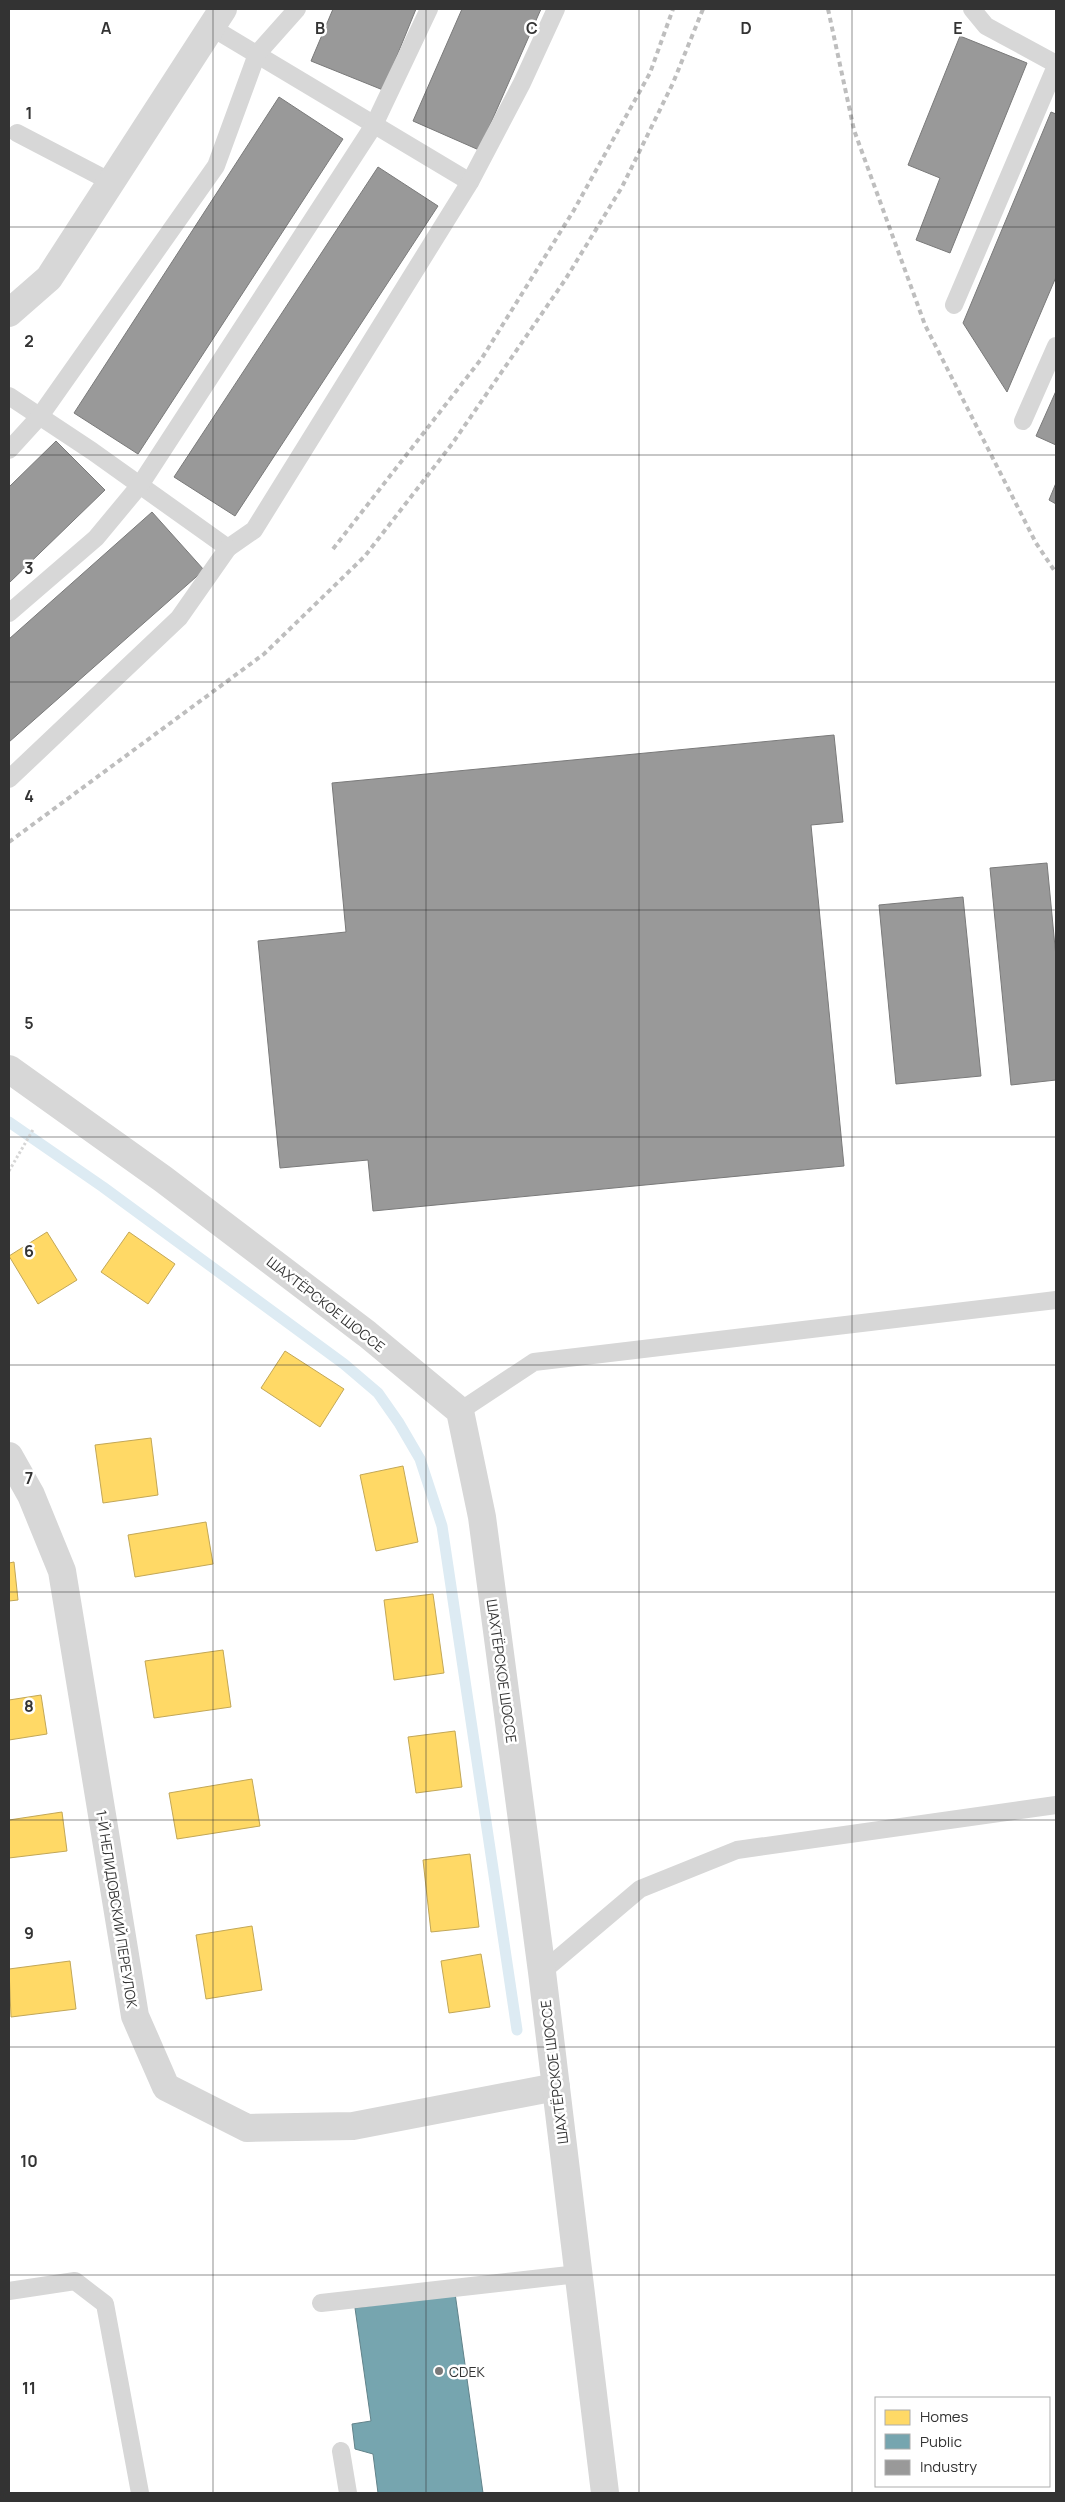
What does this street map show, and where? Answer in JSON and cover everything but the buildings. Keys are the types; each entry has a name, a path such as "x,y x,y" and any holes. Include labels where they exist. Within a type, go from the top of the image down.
{"street":[{"path":"9,313 49,278 217,18"},
{"name":"ШАХТЁРСКОЕ ШОССЕ","path":"9,1069 163,1179 367,1334 460,1411 482,1518 542,1972 605,2493"},
{"name":"1-Й НЕЛИДОВСКИЙ ПЕРЕУЛОК","path":"9,1456 31,1495 62,1571 135,2016 166,2088 247,2128 353,2126 556,2087"}],"lane":[{"path":"9,450 40,416 216,166 257,54 297,9"},
{"path":"9,613 96,538 140,486 374,125 429,9"},
{"path":"9,779 179,618 228,548 254,530 470,182 522,83 556,9"},
{"path":"954,305 1050,95 1056,65 986,26 972,9"},
{"path":"217,18 257,54 470,182"},
{"path":"17,133 111,182"},
{"path":"1023,421 1056,346"},
{"path":"9,396 228,548"},
{"path":"460,1411 534,1362 1056,1300"},
{"path":"542,1972 640,1889 737,1850 1056,1805"},
{"path":"321,2303 578,2274"},
{"path":"9,2291 75,2281 105,2304 140,2493"},
{"path":"341,2451 348,2493"}],"path":[{"path":"9,1171 33,1129"}],"waterway":[{"path":"9,1122 103,1187 344,1364 378,1393 399,1423 420,1459 442,1526 517,2030"}],"railway":[{"path":"333,549 482,358 574,210 650,73 673,9"},
{"path":"9,842 264,654 365,556 452,444 565,280 622,187 673,83 703,9"},
{"path":"828,9 854,130 925,325 1036,543 1056,573"}],"place":[{"name":"CDEK","path":"439,2371"}]}
